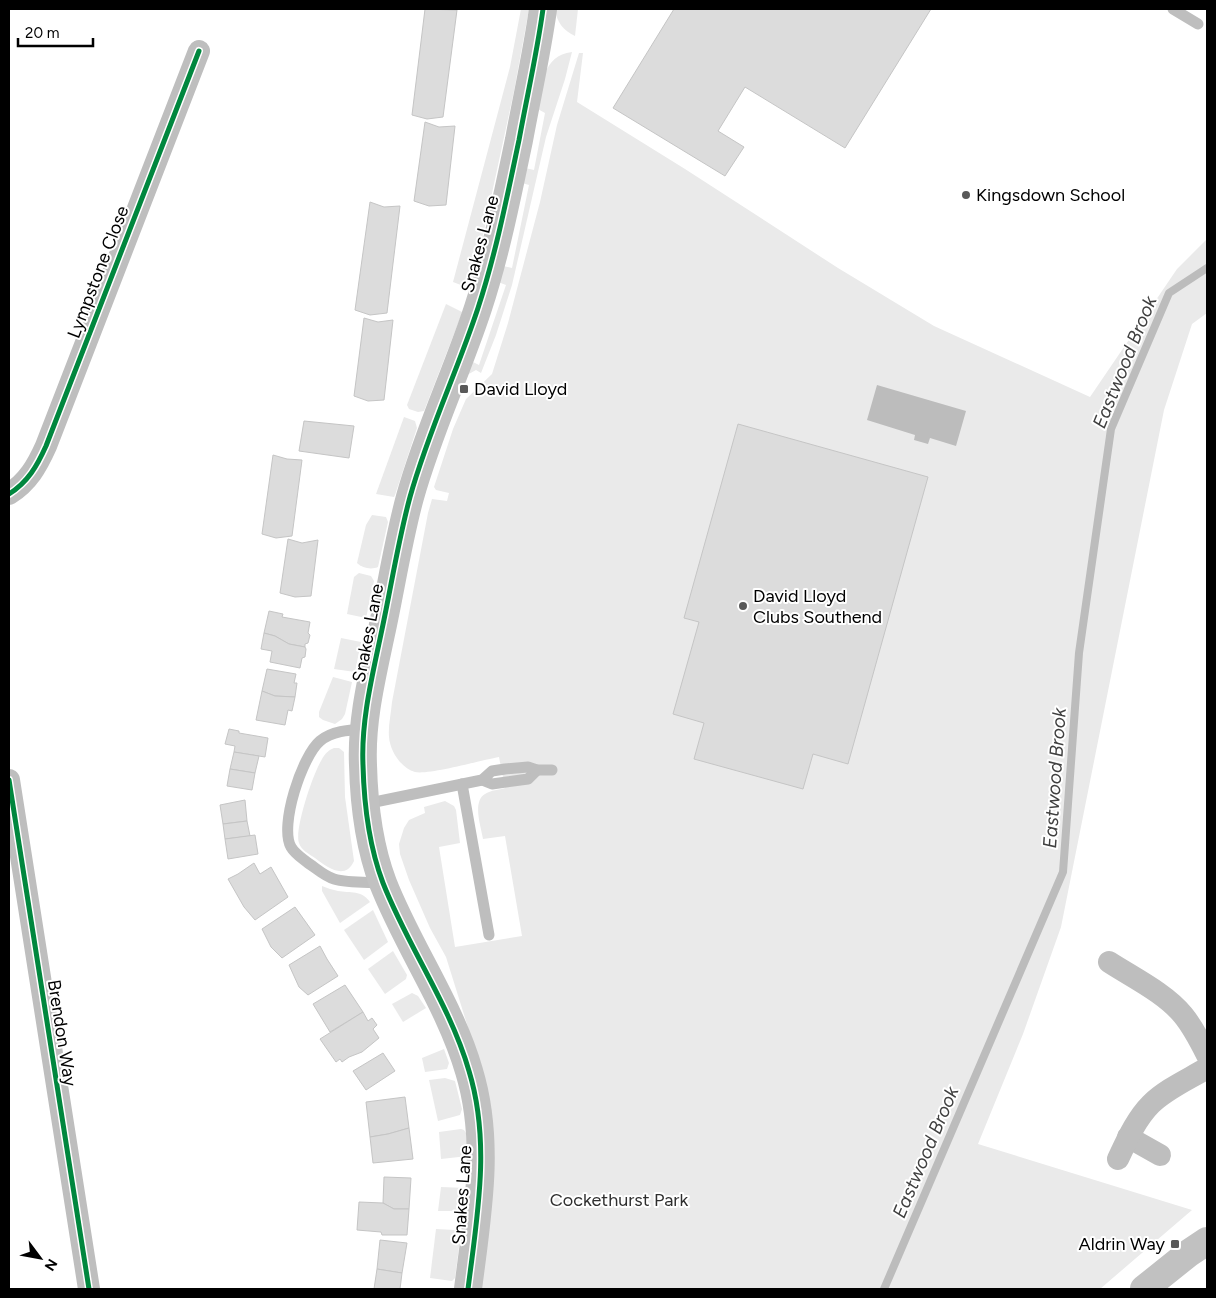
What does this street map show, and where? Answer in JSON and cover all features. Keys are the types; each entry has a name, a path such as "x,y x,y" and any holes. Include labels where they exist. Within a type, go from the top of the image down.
{"street":[{"name":"Snakes Lane","path":"468,1289 480,1195 481,1166 480,1136 470,1073 458,1039 383,883 372,846 365,804 362,764 364,729 374,670 410,499 434,422 463,350 492,261 506,204 543,9"},
{"name":"Lympstone Close","path":"9,494 28,478 46,446 199,51"},
{"name":"Brendon Way","path":"9,780 15,858 89,1289"},
{"path":"1109,962 1162,996 1182,1013 1195,1031 1207,1055"},
{"path":"1118,1159 1128,1137 1151,1104 1207,1068"},
{"path":"1128,1137 1160,1155"},
{"path":"1144,1289 1207,1241"}],"lane":[{"path":"1173,9 1198,24"},
{"path":"364,729 333,734 321,740 308,756 288,817 288,838 296,854 332,878 383,883"},
{"path":"365,804 482,780 492,771 528,766 537,770 552,770"},
{"path":"462,784 489,935"}],"green space":[{"path":"521,9 529,9 514,91 478,258 471,284 466,287 453,282 510,67"},
{"path":"555,9 578,9 575,36 561,26"},
{"path":"572,52 546,137 512,285 496,335 481,373 476,370 467,375 473,362 479,365 506,285 498,282 503,266 512,268 529,185 522,183 525,168 534,170 545,113 536,108 545,72 555,59"},
{"name":"David Lloyd Clubs Southend","path":"579,53 583,53 577,102 838,268 934,326 1090,397 1177,269 1207,239 1207,313 1192,324 1164,410 1061,927 1023,1034 978,1144 1192,1210 1100,1289 479,1289 476,1053 446,957 430,928 409,880 400,854 399,844 404,828 409,820 425,813 424,807 445,801 454,806 460,843 439,847 455,947 522,936 505,836 483,839 478,815 479,803 485,794 505,788 499,757 432,771 415,772 410,770 401,763 392,748 389,737 389,724 428,513 432,499 447,501 449,493 436,490 434,487 453,429 466,399 492,374 508,323 540,202 557,125"},
{"path":"446,304 462,312 461,316 424,411 418,412 409,409 407,405"},
{"path":"404,417 415,421 417,428 395,495 394,497 376,494"},
{"path":"372,515 386,517 388,522 378,567 367,568 357,563 366,525"},
{"path":"359,573 371,576 374,581 366,618 347,614 354,577"},
{"path":"341,638 361,642 355,672 334,669"},
{"path":"333,677 352,682 345,714 335,724 319,717 319,712"},
{"path":"334,748 339,748 344,752 345,797 354,861 350,867 341,871 330,868 306,852 299,843 298,836 305,802 313,777 323,757"},
{"path":"322,886 338,891 360,894 370,902 340,923 322,891"},
{"path":"373,910 388,942 364,960 344,930"},
{"path":"393,951 407,975 406,979 385,994 368,969"},
{"path":"412,993 418,996 426,1008 403,1022 392,1004"},
{"path":"444,1049 449,1063 447,1069 425,1072 422,1058"},
{"path":"445,1078 455,1081 462,1109 460,1115 438,1121 429,1080"},
{"path":"461,1129 466,1133 468,1156 441,1159 439,1132"},
{"path":"441,1187 466,1188 466,1208 459,1211 438,1211"},
{"path":"436,1229 461,1231 455,1278 452,1281 430,1278"}],"shaded area":[{"path":"877,385 966,411 956,446 930,438 928,444 914,440 915,435 867,420"}],"building":[{"path":"425,9 457,10 443,117 427,119 412,115"},
{"path":"674,9 931,9 845,148 745,87 718,131 744,147 725,176 613,108"},
{"path":"425,122 439,127 455,126 446,205 429,206 414,201"},
{"path":"370,202 384,207 400,206 387,313 370,315 355,310"},
{"path":"364,318 378,322 393,320 384,400 368,401 354,396"},
{"path":"304,421 354,426 349,458 299,451"},
{"path":"738,424 928,477 848,764 813,754 803,789 694,759 704,723 673,714 699,622 684,618"},
{"path":"273,455 287,459 302,460 292,536 276,538 262,534"},
{"path":"288,539 302,543 318,540 311,596 295,597 280,593"},
{"path":"269,611 283,614 282,617 310,622 308,633 310,635 305,647 289,644 275,636 264,633"},
{"path":"264,633 275,636 289,644 305,647 305,657 302,658 300,668 270,662 272,651 261,649"},
{"path":"267,669 296,674 294,683 297,683 295,697 275,696 262,691"},
{"path":"262,691 275,696 295,697 292,711 288,710 285,725 256,720"},
{"path":"229,729 239,731 239,733 268,738 265,757 234,752 235,746 225,744"},
{"path":"234,752 259,756 255,773 230,769"},
{"path":"230,769 255,773 252,790 227,786"},
{"path":"245,800 247,821 223,824 220,805"},
{"path":"247,821 250,836 225,839 223,824"},
{"path":"255,835 258,854 228,859 225,839"},
{"path":"254,863 260,874 271,867 288,897 255,920 244,907 228,879"},
{"path":"295,907 315,935 282,958 271,947 262,929"},
{"path":"320,946 338,976 308,995 299,987 289,965"},
{"path":"345,985 363,1012 330,1032 313,1004"},
{"path":"363,1012 368,1021 372,1018 377,1025 373,1029 379,1038 362,1052 342,1062 340,1059 336,1062 320,1039"},
{"path":"383,1053 395,1071 366,1090 353,1071"},
{"path":"405,1097 409,1128 370,1137 366,1102"},
{"path":"409,1128 413,1159 373,1163 370,1137"},
{"path":"384,1177 411,1178 409,1209 394,1209 383,1203"},
{"path":"359,1202 383,1203 394,1209 409,1209 407,1235 382,1235 381,1232 357,1230"},
{"path":"380,1240 407,1243 402,1273 377,1269"},
{"path":"377,1269 402,1273 400,1289 374,1289"}],"waterway":[{"name":"Eastwood Brook","path":"884,1289 1063,872 1079,653 1111,429 1169,293 1207,268"}],"cycle path":[{"path":"468,1289 480,1180 481,1153 476,1098 469,1071 451,1023 393,907 378,869 366,810 363,749 365,716 371,683 410,497 425,449 470,332 490,267 519,140 543,9"},
{"path":"9,494 22,484 31,473 46,446 199,51"},
{"path":"9,780 89,1289"}],"place":[{"name":"Kingsdown School","path":"966,195"},
{"name":"David Lloyd","path":"464,389"},
{"name":"David Lloyd Clubs Southend","path":"743,606"},
{"name":"Aldrin Way","path":"1175,1244"}],"park label":[{"name":"Cockethurst Park","path":"619,1200"}]}
